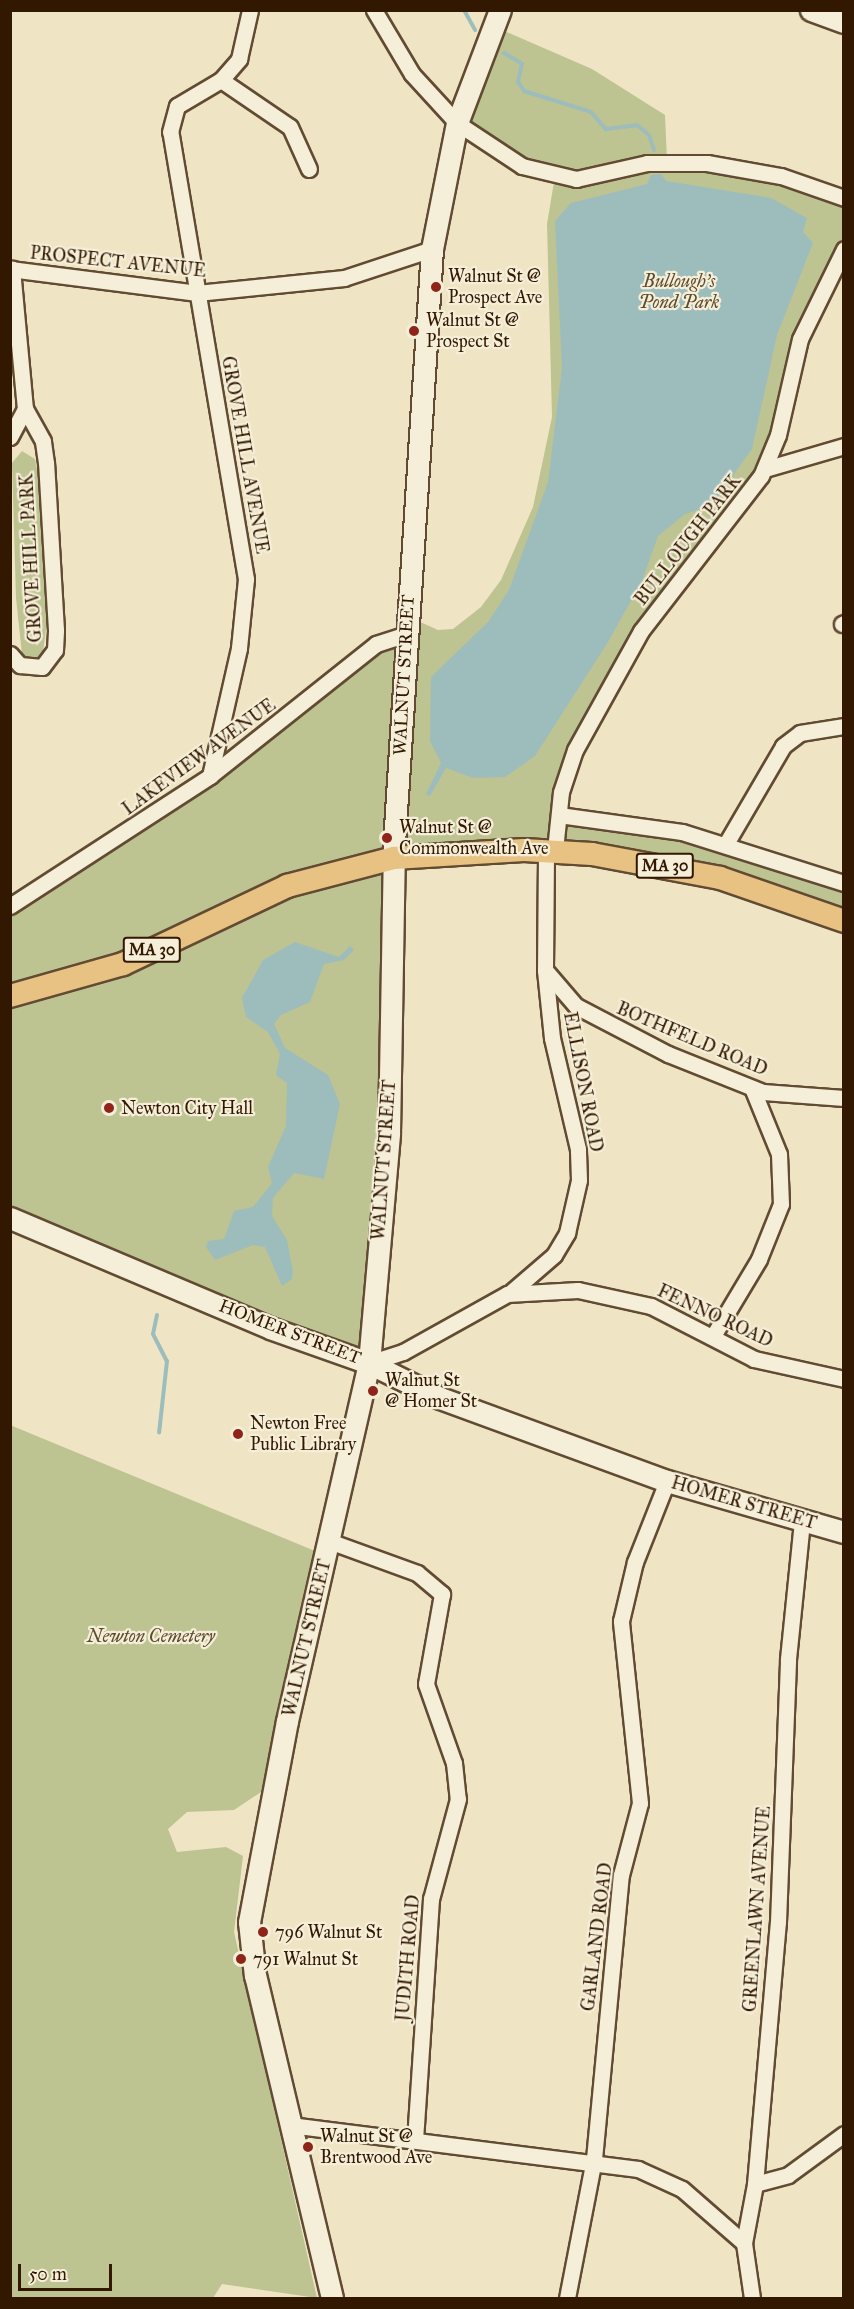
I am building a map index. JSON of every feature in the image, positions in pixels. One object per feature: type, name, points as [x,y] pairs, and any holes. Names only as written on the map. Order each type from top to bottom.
[{"type":"main road","name":"WALNUT STREET","points":[[332,2298],[255,1976],[249,1922],[369,1363],[390,1133],[394,858],[406,634],[432,249],[458,123],[500,10]]},
{"type":"main road","points":[[811,10],[843,22]]},
{"type":"main road","name":"MA 30","points":[[10,996],[113,967],[287,886],[394,858],[550,850],[720,878],[843,921]]},
{"type":"main road","name":"HOMER STREET","points":[[10,1218],[270,1328],[369,1363],[440,1398],[667,1480],[843,1532]]},
{"type":"street","points":[[250,10],[248,36],[222,80],[290,127],[309,169]]},
{"type":"street","points":[[374,10],[412,74],[458,123],[507,159],[560,177],[588,178],[647,163],[687,161],[768,172],[843,198]]},
{"type":"street","name":"GROVE HILL AVENUE","points":[[210,776],[239,648],[246,579],[233,475],[197,293],[170,132],[174,111],[222,80]]},
{"type":"street","name":"PROSPECT AVENUE","points":[[11,269],[197,293],[344,279],[432,249]]},
{"type":"street","name":"BULLOUGH PARK","points":[[550,850],[571,758],[624,657],[765,470],[800,339],[843,249]]},
{"type":"street","name":"GROVE HILL PARK","points":[[10,654],[29,668],[49,662],[55,650],[46,463],[42,441],[25,409],[11,269]]},
{"type":"street","points":[[10,437],[25,409]]},
{"type":"street","points":[[765,470],[843,446]]},
{"type":"street","name":"LAKEVIEW AVENUE","points":[[10,906],[210,776],[376,644],[406,634]]},
{"type":"street","points":[[727,842],[783,746],[800,733],[843,726]]},
{"type":"street","points":[[559,815],[727,842],[843,883]]},
{"type":"street","name":"ELLISON ROAD","points":[[507,1294],[554,1255],[567,1233],[579,1180],[545,970],[550,850]]},
{"type":"street","name":"BOTHFELD ROAD","points":[[545,970],[598,1020],[752,1088],[800,1099],[843,1098]]},
{"type":"street","points":[[713,1336],[759,1258],[781,1204],[779,1154],[752,1088]]},
{"type":"street","name":"FENNO ROAD","points":[[369,1363],[403,1352],[507,1294],[578,1290],[607,1294],[651,1306],[754,1359],[843,1379]]},
{"type":"street","name":"GARLAND ROAD","points":[[567,2298],[594,2159],[617,1903],[640,1803],[621,1621],[635,1562],[667,1480]]},
{"type":"street","name":"GREENLAWN AVENUE","points":[[752,2298],[744,2243],[755,2184],[778,1922],[795,1548],[802,1520]]},
{"type":"street","name":"JUDITH ROAD","points":[[329,1541],[417,1573],[442,1594],[426,1684],[454,1762],[458,1799],[431,1899],[415,2139]]},
{"type":"street","points":[[290,2125],[594,2159],[668,2181],[744,2243]]},
{"type":"street","points":[[755,2184],[788,2175],[843,2133]]},
{"type":"green space","name":"Bullough's Pond Park","points":[[493,26],[592,69],[665,115],[667,161],[843,198],[843,249],[820,292],[774,448],[591,716],[559,815],[634,823],[843,883],[843,921],[631,860],[394,858],[369,1363],[11,1218],[11,906],[135,828],[376,644],[406,634],[407,616],[438,630],[453,629],[481,607],[501,580],[533,507],[552,417],[547,224],[555,176],[457,123]]},
{"type":"green space","points":[[22,451],[35,459],[41,490],[48,615],[42,659],[26,659],[22,654],[16,598],[12,463]]},
{"type":"green space","name":"Newton Cemetery","points":[[10,1425],[315,1551],[261,1792],[234,1810],[187,1812],[168,1829],[177,1852],[226,1847],[243,1856],[234,1932],[317,2298],[222,2284],[213,2298],[11,2298]]},
{"type":"water","points":[[661,174],[666,181],[771,198],[807,218],[803,232],[813,243],[777,335],[752,449],[711,506],[685,514],[658,536],[642,581],[608,642],[535,756],[505,777],[473,778],[446,768],[430,796],[426,794],[441,763],[430,741],[431,677],[488,622],[509,590],[548,482],[562,368],[555,221],[571,203],[647,184],[651,175]]},
{"type":"water","points":[[295,942],[339,957],[350,946],[354,950],[344,960],[324,964],[310,1002],[281,1015],[274,1024],[285,1048],[328,1075],[340,1104],[324,1179],[294,1173],[273,1198],[272,1216],[287,1240],[293,1271],[292,1279],[282,1286],[265,1247],[253,1245],[215,1260],[206,1247],[208,1241],[224,1239],[234,1211],[253,1207],[272,1183],[268,1167],[286,1126],[287,1083],[276,1075],[280,1054],[268,1032],[246,1017],[242,998],[263,960]]},
{"type":"waterway","points":[[464,10],[475,30]]},
{"type":"waterway","points":[[504,53],[522,64],[518,82],[524,91],[591,112],[606,129],[637,125],[649,135],[654,150]]},
{"type":"waterway","points":[[157,1315],[153,1334],[167,1361],[159,1433]]},
{"type":"place","name":"Walnut St @ Prospect Ave","points":[[436,287]]},
{"type":"place","name":"Walnut St @ Prospect St","points":[[414,331]]},
{"type":"place","name":"Walnut St @ Commonwealth Ave","points":[[387,838]]},
{"type":"place","name":"Newton City Hall","points":[[109,1108]]},
{"type":"place","name":"Walnut St @ Homer St","points":[[373,1391]]},
{"type":"place","name":"Newton Free Public Library","points":[[238,1434]]},
{"type":"place","name":"796 Walnut St","points":[[263,1932]]},
{"type":"place","name":"791 Walnut St","points":[[241,1959]]},
{"type":"place","name":"Walnut St @ Brentwood Ave","points":[[308,2147]]}]
